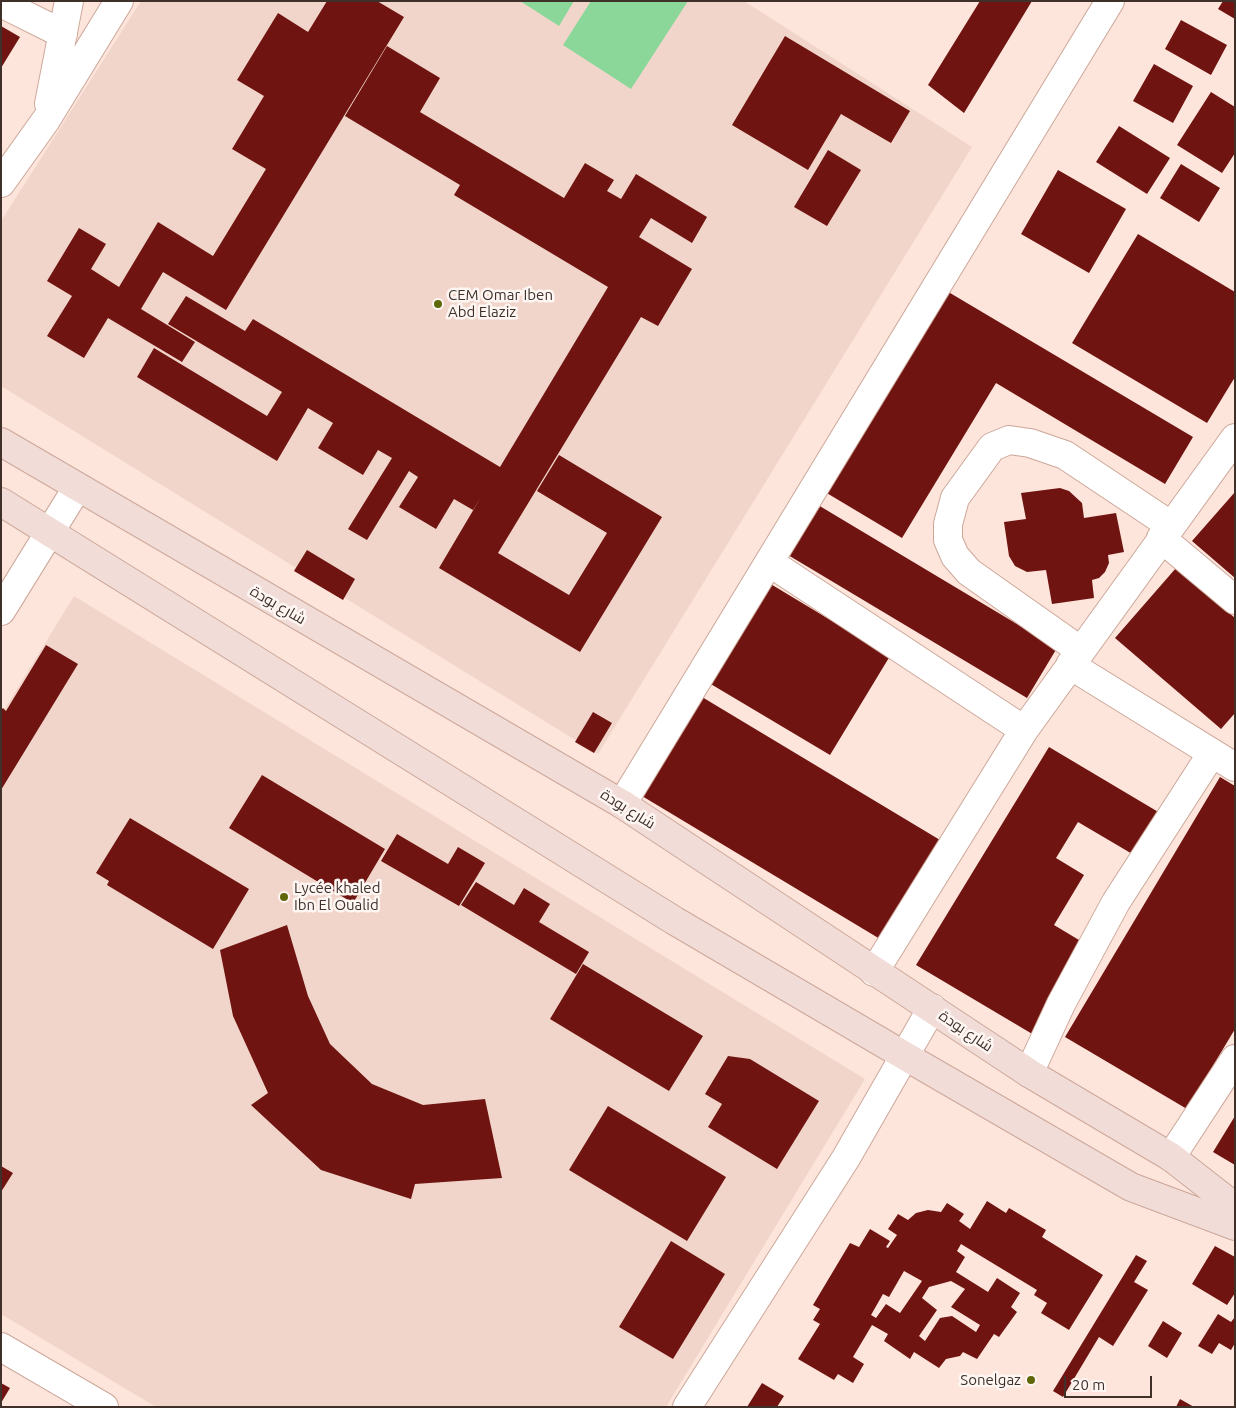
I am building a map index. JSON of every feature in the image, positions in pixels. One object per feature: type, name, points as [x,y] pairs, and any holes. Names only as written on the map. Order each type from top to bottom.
[{"type":"street","points":[[46,120],[69,1]]},
{"type":"street","points":[[1,183],[46,120],[119,1]]},
{"type":"street","points":[[622,804],[1110,1]]},
{"type":"street","points":[[1,3],[28,9],[63,34]]},
{"type":"street","points":[[874,972],[1024,730],[1235,438]]},
{"type":"street","points":[[1235,600],[1166,532],[1065,455],[1030,443],[1009,440],[992,447],[955,498],[950,515],[948,540],[955,556],[969,572],[1076,658],[1235,768]]},
{"type":"street","name":"شارع بودة","points":[[1,442],[622,804],[1029,1073],[1171,1157],[1235,1207]]},
{"type":"street","points":[[1,611],[77,488]]},
{"type":"street","points":[[1,502],[675,921],[905,1056],[1131,1187],[1235,1226]]},
{"type":"street","points":[[769,562],[1024,730]]},
{"type":"street","points":[[1029,1073],[1061,1004],[1116,902],[1212,753]]},
{"type":"street","points":[[688,1407],[846,1158],[932,1008]]},
{"type":"street","points":[[1171,1157],[1235,1059]]},
{"type":"street","points":[[1,1347],[104,1407]]},
{"type":"shaded area","name":"CEM Omar Iben Abd Elaziz","points":[[141,1],[744,1],[972,147],[598,754],[1,386],[1,221]]},
{"type":"shaded area","name":"Lycée khaled Ibn El Oualid","points":[[74,596],[865,1079],[666,1407],[156,1407],[1,1314],[1,715]]},
{"type":"green space","points":[[520,1],[574,1],[559,26]]},
{"type":"green space","points":[[591,1],[688,1],[631,89],[563,45]]},
{"type":"building","points":[[327,1],[377,1],[404,17],[226,310],[163,272],[141,309],[195,342],[182,362],[108,318],[84,358],[47,336],[72,296],[47,281],[79,228],[106,244],[91,269],[119,287],[158,222],[213,256],[266,169],[232,149],[264,96],[237,80],[278,13],[308,32]]},
{"type":"building","points":[[980,1],[1032,1],[964,113],[928,85]]},
{"type":"building","points":[[1223,1],[1235,1],[1235,19],[1218,9]]},
{"type":"building","points":[[1181,20],[1227,45],[1211,75],[1165,49]]},
{"type":"building","points":[[1,26],[20,37],[1,68]]},
{"type":"building","points":[[785,36],[910,111],[891,143],[841,114],[808,170],[732,125]]},
{"type":"building","points":[[387,46],[440,78],[420,112],[564,198],[585,163],[614,180],[607,191],[621,199],[636,174],[707,217],[692,243],[651,218],[639,237],[692,269],[658,326],[641,317],[498,553],[569,595],[607,533],[537,491],[559,455],[662,517],[580,652],[439,568],[481,497],[473,510],[454,499],[436,529],[399,507],[418,477],[409,471],[367,540],[348,529],[392,458],[378,450],[363,475],[318,448],[333,423],[308,408],[277,461],[137,377],[154,348],[267,416],[282,392],[168,324],[186,296],[245,331],[253,319],[500,467],[608,287],[454,195],[460,185],[345,116]]},
{"type":"building","points":[[1154,64],[1193,86],[1173,123],[1133,101]]},
{"type":"building","points":[[1211,92],[1235,107],[1235,153],[1222,173],[1177,145]]},
{"type":"building","points":[[1119,126],[1170,158],[1147,194],[1096,162]]},
{"type":"building","points":[[828,150],[861,170],[827,226],[794,207]]},
{"type":"building","points":[[1181,164],[1220,188],[1199,222],[1160,198]]},
{"type":"building","points":[[1058,170],[1126,209],[1089,273],[1021,234]]},
{"type":"building","points":[[1138,234],[1235,292],[1235,377],[1207,423],[1072,343]]},
{"type":"building","points":[[945,290],[1193,437],[1165,484],[996,383],[902,538],[820,489]]},
{"type":"building","points":[[1060,488],[1069,491],[1082,503],[1084,518],[1116,513],[1124,552],[1108,555],[1109,563],[1105,572],[1099,578],[1092,580],[1094,598],[1052,604],[1046,570],[1027,572],[1015,566],[1009,556],[1004,522],[1026,519],[1021,493]]},
{"type":"building","points":[[1235,492],[1235,578],[1192,541]]},
{"type":"building","points":[[813,502],[1057,648],[1027,698],[783,552]]},
{"type":"building","points":[[307,550],[355,579],[343,600],[294,571]]},
{"type":"building","points":[[1176,568],[1235,618],[1235,713],[1221,729],[1115,638]]},
{"type":"building","points":[[764,580],[890,656],[830,755],[704,680]]},
{"type":"building","points":[[46,645],[78,664],[1,790],[1,710],[3,708],[6,711]]},
{"type":"building","points":[[702,697],[945,843],[885,942],[642,796]]},
{"type":"building","points":[[593,712],[612,723],[594,753],[575,742]]},
{"type":"building","points":[[1049,747],[1160,813],[1134,855],[1078,822],[1056,858],[1084,875],[1054,925],[1089,946],[1034,1035],[916,965]]},
{"type":"building","points":[[262,775],[385,849],[353,903],[229,828]]},
{"type":"building","points":[[1220,777],[1235,786],[1235,1029],[1187,1109],[1065,1037]]},
{"type":"building","points":[[130,818],[249,889],[213,949],[107,885],[109,881],[96,873]]},
{"type":"building","points":[[397,834],[448,864],[458,847],[485,863],[459,906],[381,861]]},
{"type":"building","points":[[476,882],[514,905],[524,888],[550,904],[539,922],[589,952],[576,974],[461,905]]},
{"type":"building","points":[[287,925],[308,996],[330,1044],[372,1084],[423,1105],[485,1099],[502,1178],[415,1184],[411,1199],[321,1170],[251,1105],[268,1093],[233,1016],[220,950]]},
{"type":"building","points":[[583,964],[703,1036],[669,1091],[550,1019]]},
{"type":"building","points":[[728,1056],[750,1059],[819,1101],[777,1169],[708,1127],[722,1104],[705,1094]]},
{"type":"building","points":[[608,1106],[726,1177],[687,1241],[569,1170]]},
{"type":"building","points":[[1235,1116],[1235,1165],[1213,1152]]},
{"type":"building","points":[[1,1166],[13,1173],[1,1192]]},
{"type":"building","points":[[987,1201],[1006,1213],[1009,1208],[1046,1230],[1042,1237],[1103,1275],[1069,1330],[1041,1313],[1047,1303],[1034,1295],[1037,1290],[961,1244],[957,1251],[965,1257],[956,1272],[988,1292],[997,1278],[1020,1293],[1011,1307],[1017,1312],[999,1337],[994,1334],[977,1359],[963,1352],[960,1356],[946,1359],[939,1368],[914,1352],[910,1359],[884,1341],[888,1334],[872,1325],[853,1357],[864,1364],[853,1383],[838,1374],[834,1380],[798,1359],[820,1324],[813,1320],[820,1309],[813,1305],[850,1243],[859,1247],[870,1229],[890,1241],[886,1247],[888,1248],[897,1235],[888,1229],[898,1214],[908,1220],[916,1213],[928,1210],[941,1212],[947,1203],[964,1214],[959,1221],[970,1229]],"holes":[[[904,1271],[922,1281],[900,1313],[886,1304],[876,1318],[871,1315],[883,1294],[889,1297]],[[951,1281],[965,1289],[951,1307],[980,1325],[976,1332],[952,1316],[940,1318],[925,1341],[919,1336],[937,1310],[922,1298],[929,1287]]]},
{"type":"building","points":[[671,1241],[725,1274],[673,1359],[619,1327]]},
{"type":"building","points":[[1215,1246],[1235,1257],[1235,1293],[1227,1305],[1192,1284]]},
{"type":"building","points":[[1136,1255],[1147,1261],[1134,1282],[1148,1290],[1113,1346],[1099,1337],[1063,1397],[1053,1391]]},
{"type":"building","points":[[1218,1314],[1231,1322],[1235,1317],[1235,1343],[1231,1350],[1219,1343],[1212,1354],[1198,1346]]},
{"type":"building","points":[[1163,1321],[1182,1333],[1167,1358],[1148,1346]]},
{"type":"building","points":[[1,1383],[10,1388],[1,1403]]},
{"type":"building","points":[[762,1383],[784,1396],[777,1407],[747,1407]]},
{"type":"building","points":[[1180,1399],[1194,1407],[1176,1407]]},
{"type":"place","name":"CEM Omar Iben Abd Elaziz","points":[[438,304]]},
{"type":"place","name":"Lycée khaled Ibn El Oualid","points":[[284,897]]},
{"type":"place","name":"Sonelgaz","points":[[1031,1380]]}]
